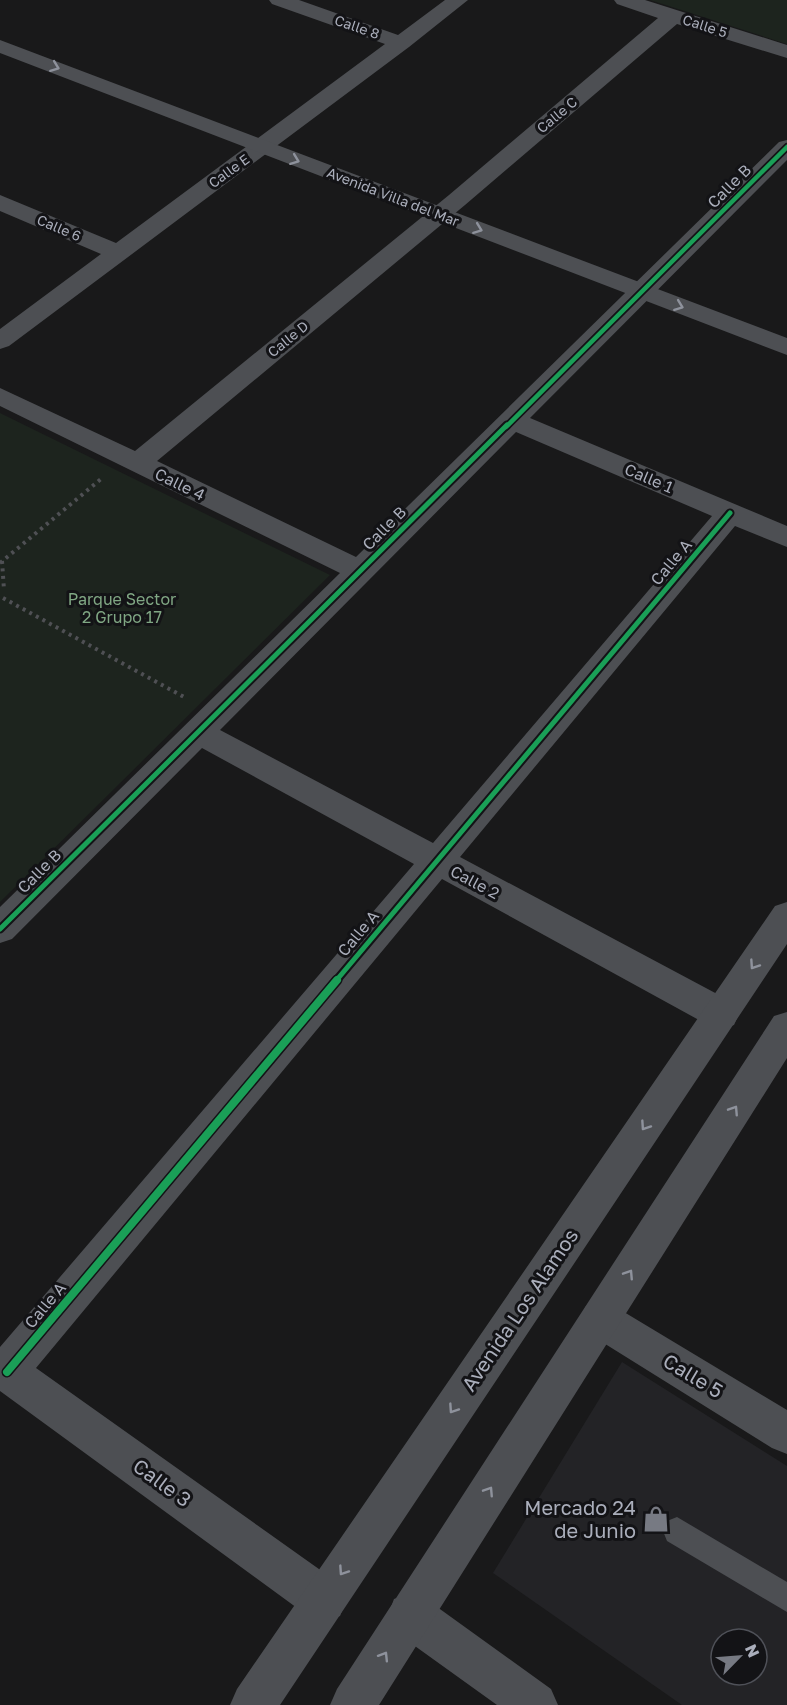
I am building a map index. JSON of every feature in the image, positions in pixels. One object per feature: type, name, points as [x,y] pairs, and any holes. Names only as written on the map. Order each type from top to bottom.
[{"type":"street","name":"Calle 8","points":[[279,0],[402,42]]},
{"type":"street","name":"Calle E","points":[[0,341],[458,0]]},
{"type":"street","name":"Calle 5","points":[[624,0],[787,52]]},
{"type":"street","name":"Calle C","points":[[449,207],[674,16]]},
{"type":"street","name":"Avenida Villa del Mar","points":[[0,27],[280,133],[449,207],[649,283],[787,347]]},
{"type":"street","name":"Avenida Villa del Mar","points":[[0,46],[261,147],[449,207]]},
{"type":"street","name":"Calle B","points":[[0,929],[649,283],[776,173],[787,147]]},
{"type":"street","name":"Calle 6","points":[[0,202],[118,253]]},
{"type":"street","name":"Calle D","points":[[132,460],[449,207]]},
{"type":"street","name":"Avenida Villa del Mar","points":[[649,283],[787,324]]},
{"type":"street","name":"Calle 4","points":[[0,396],[360,571]]},
{"type":"street","name":"Calle 1","points":[[512,420],[787,537]]},
{"type":"street","name":"Calle A","points":[[3,1369],[437,861],[730,513]]},
{"type":"street","name":"Calle 2","points":[[207,723],[437,861],[721,1014]]},
{"type":"street","name":"Avenida Los Alamos","points":[[253,1705],[787,916]]},
{"type":"street","points":[[353,1705],[600,1319],[782,1043]]},
{"type":"street","name":"Calle 5","points":[[600,1319],[787,1433]]},
{"type":"street","name":"Calle 3","points":[[3,1369],[324,1600]]},
{"type":"street","points":[[410,1615],[535,1705]]},
{"type":"lane","points":[[677,1531],[787,1598]]},
{"type":"path","points":[[4,590],[1,562],[132,460]]},
{"type":"path","points":[[3,598],[207,723]]},
{"type":"shaded area","name":"Mercado 24 de Junio","points":[[622,1362],[787,1466],[787,1705],[682,1705],[493,1573]]},
{"type":"green space","points":[[650,0],[787,0],[787,44]]},
{"type":"green space","name":"Parque Sector 2 Grupo 17","points":[[0,413],[330,575],[0,902]]},
{"type":"cycle path","points":[[0,929],[787,147]]},
{"type":"cycle path","points":[[7,1372],[730,513]]},
{"type":"place","name":"Mercado 24 de Junio","points":[[656,1519]]}]
